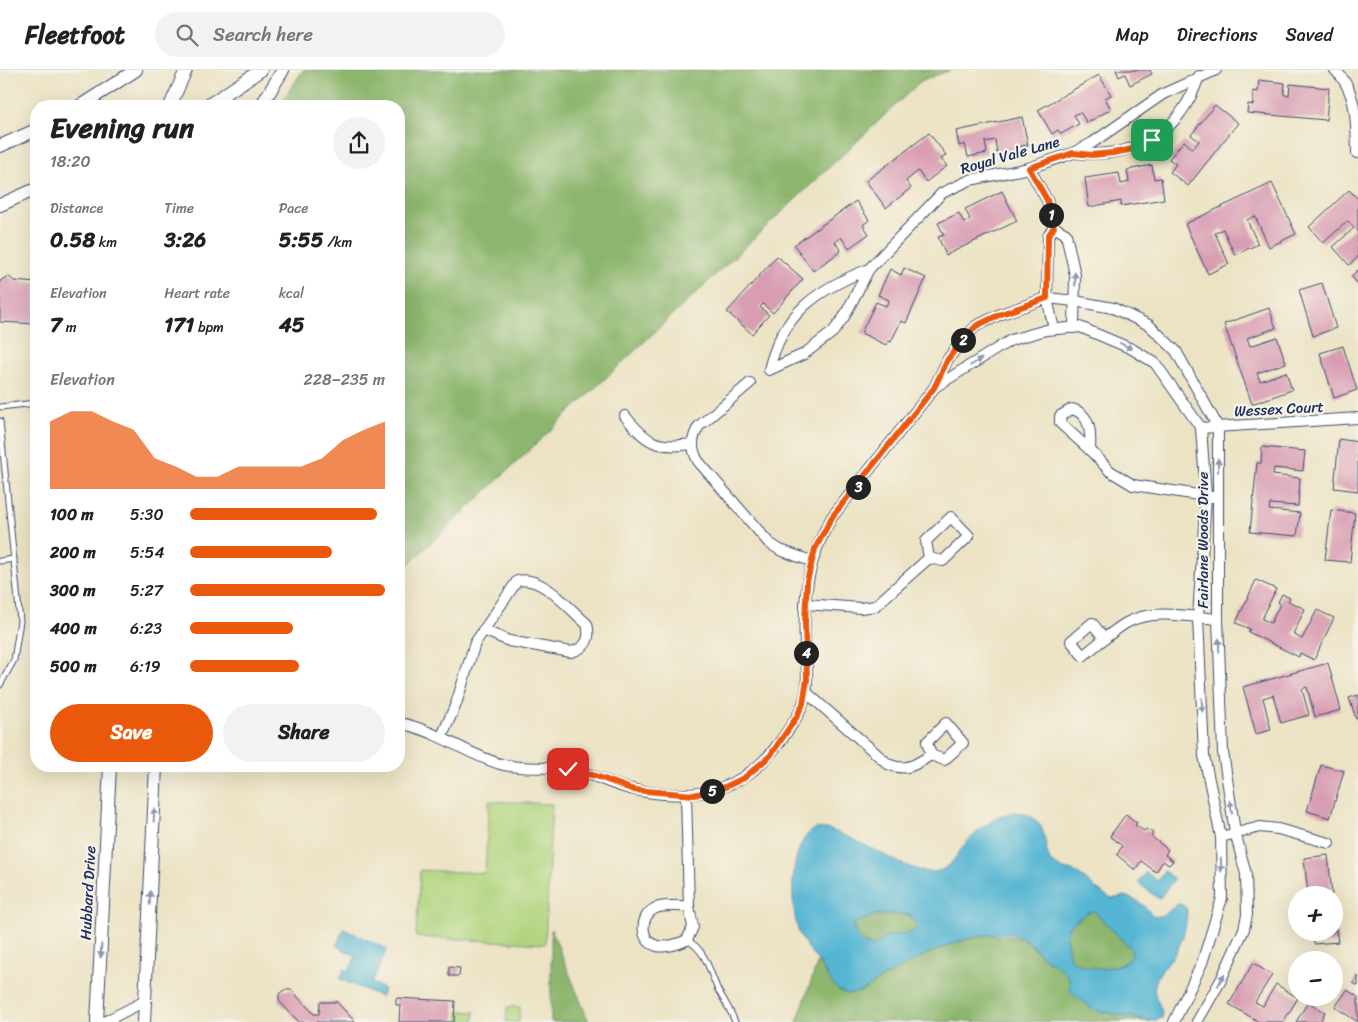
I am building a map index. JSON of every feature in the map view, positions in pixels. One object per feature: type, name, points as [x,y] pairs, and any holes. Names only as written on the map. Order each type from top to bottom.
[{"type":"street","points":[[89,100],[136,70]]},
{"type":"street","points":[[173,100],[186,70]]},
{"type":"street","points":[[216,100],[261,70]]},
{"type":"street","points":[[265,100],[283,70]]},
{"type":"street","name":"Royal Vale Lane","points":[[869,269],[836,282],[806,303],[792,318],[781,336],[773,352],[769,370],[804,354],[833,332],[844,318],[869,269],[942,193],[970,180],[1029,168],[1073,153],[1092,143],[1163,94],[1199,76],[1216,70]]},
{"type":"street","points":[[1335,70],[1346,82],[1353,101],[1357,153]]},
{"type":"street","name":"Royal Vale Lane","points":[[1073,153],[1092,155],[1113,153],[1134,149],[1152,140],[1183,112],[1193,94],[1199,76]]},
{"type":"street","points":[[0,146],[30,133]]},
{"type":"street","points":[[1029,168],[1047,200],[1054,227],[1066,234],[1075,275],[1074,328]]},
{"type":"street","points":[[0,205],[30,192]]},
{"type":"street","points":[[1054,227],[1048,236],[1047,298],[1054,329]]},
{"type":"street","name":"Fairlane Woods Drive","points":[[405,725],[442,736],[485,758],[502,764],[575,770],[634,790],[686,795],[705,793],[725,787],[744,778],[770,756],[796,718],[806,692],[805,604],[811,561],[820,537],[832,517],[934,388],[948,359],[976,326],[1001,314],[1047,298],[1113,308],[1149,325],[1176,351],[1218,427],[1218,619],[1223,752],[1235,832],[1246,874],[1247,915],[1244,929],[1225,972],[1197,1022]]},
{"type":"street","name":"Fairlane Woods Drive","points":[[934,388],[1011,340],[1054,329],[1080,327],[1103,335],[1155,363],[1201,428],[1206,496],[1198,617],[1204,756],[1221,837],[1222,898],[1202,963],[1174,1022]]},
{"type":"street","points":[[750,383],[699,426],[692,444],[698,461],[759,534],[780,550],[811,561]]},
{"type":"street","points":[[625,416],[642,437],[651,442],[675,447],[692,444]]},
{"type":"street","name":"Wessex Court","points":[[1201,428],[1358,418]]},
{"type":"street","points":[[1090,450],[1110,471],[1133,485],[1218,498]]},
{"type":"street","points":[[951,517],[969,536],[944,561],[929,558],[926,541],[951,517]]},
{"type":"street","points":[[805,604],[860,608],[875,606],[929,558]]},
{"type":"street","points":[[442,736],[456,704],[475,643],[482,630],[517,581],[525,579],[542,585],[587,624],[589,632],[588,642],[580,650],[570,652],[509,641],[482,630]]},
{"type":"street","points":[[1105,639],[1127,623],[1158,615],[1218,619]]},
{"type":"street","points":[[806,692],[888,764],[895,767],[912,767],[931,755]]},
{"type":"street","name":"Hubbard Drive","points":[[97,1022],[110,772]]},
{"type":"street","points":[[144,1022],[156,772]]},
{"type":"street","points":[[686,795],[689,906],[693,927],[687,940],[675,945],[657,946],[647,940],[643,929],[646,916],[655,908],[689,906]]},
{"type":"street","points":[[1221,837],[1260,827],[1278,829],[1329,843]]},
{"type":"street","points":[[104,1022],[145,1002]]},
{"type":"lane","points":[[0,407],[30,404]]},
{"type":"lane","points":[[0,421],[20,621],[14,660],[0,685]]},
{"type":"lane","points":[[0,561],[14,559]]},
{"type":"lane","points":[[687,940],[696,945],[704,955],[735,1022]]},
{"type":"green space","points":[[303,70],[951,70],[921,81],[405,567],[405,100],[283,100]]},
{"type":"green space","points":[[489,801],[552,804],[545,944],[416,937],[420,870],[485,873]]},
{"type":"green space","points":[[1094,911],[1131,949],[1132,956],[1126,962],[1111,968],[1093,968],[1070,959],[1066,937],[1068,927],[1088,912]]},
{"type":"green space","points":[[876,915],[909,915],[917,924],[916,930],[889,936],[872,946],[863,943],[853,928],[853,924]]},
{"type":"green space","points":[[551,929],[589,1022],[551,1022]]},
{"type":"green space","points":[[993,935],[1023,938],[1068,975],[1070,983],[1094,1010],[1152,1021],[797,1022],[818,961],[829,979],[859,993],[923,956],[957,943]]},
{"type":"green space","points":[[507,1007],[520,1007],[519,1022],[506,1022]]},
{"type":"green space","points":[[459,1011],[475,1012],[474,1022],[459,1022]]},
{"type":"water","points":[[1014,812],[1033,818],[1042,829],[1050,861],[1061,868],[1076,872],[1104,895],[1112,899],[1125,896],[1140,902],[1155,917],[1164,915],[1178,904],[1184,905],[1187,910],[1187,916],[1182,939],[1174,955],[1156,981],[1155,992],[1162,1018],[1152,1021],[1094,1010],[1070,991],[1070,984],[1063,971],[1042,956],[1026,940],[1008,934],[972,937],[953,943],[917,959],[855,993],[843,992],[831,982],[799,933],[794,908],[793,878],[795,863],[805,838],[813,830],[822,828],[835,832],[903,864],[931,872],[944,869],[977,832],[988,823]],"holes":[[[1094,911],[1131,949],[1132,956],[1126,962],[1111,968],[1093,968],[1070,959],[1066,937],[1068,927],[1088,912]],[[876,915],[910,915],[917,924],[915,930],[889,936],[872,946],[863,943],[853,928],[853,924]]]},
{"type":"water","points":[[1164,871],[1174,879],[1159,899],[1138,883],[1146,872],[1157,881]]},
{"type":"water","points":[[344,929],[387,949],[372,983],[384,989],[381,997],[340,979],[344,969],[349,971],[356,956],[336,946]]},
{"type":"building","points":[[1116,70],[1150,70],[1152,74],[1130,85],[1125,74],[1119,77]]},
{"type":"building","points":[[1099,75],[1111,95],[1105,98],[1111,109],[1087,123],[1080,112],[1074,115],[1079,124],[1061,134],[1058,130],[1052,134],[1038,110]]},
{"type":"building","points":[[1259,80],[1285,83],[1284,95],[1289,95],[1290,84],[1329,88],[1326,120],[1247,113],[1248,104],[1253,105],[1253,91],[1258,92]]},
{"type":"building","points":[[1215,105],[1238,123],[1188,186],[1170,172],[1176,164],[1169,159],[1184,141],[1193,149],[1199,141],[1191,135]]},
{"type":"building","points":[[1022,117],[1028,145],[1021,146],[1022,150],[997,153],[995,140],[985,142],[987,153],[968,157],[965,144],[959,146],[956,131]]},
{"type":"building","points":[[929,133],[946,155],[941,159],[947,166],[926,182],[918,171],[906,181],[911,188],[886,208],[866,181]]},
{"type":"building","points":[[1152,165],[1154,179],[1161,178],[1164,199],[1121,206],[1121,201],[1089,207],[1085,178],[1119,173],[1121,184],[1129,182],[1127,170]]},
{"type":"building","points":[[1272,183],[1296,234],[1269,247],[1255,216],[1247,220],[1258,244],[1235,255],[1223,229],[1215,233],[1229,264],[1208,274],[1185,224]]},
{"type":"building","points":[[1349,190],[1358,199],[1358,257],[1349,265],[1333,247],[1354,228],[1348,221],[1323,243],[1309,227]]},
{"type":"building","points":[[1002,191],[1017,221],[946,255],[938,237],[944,235],[938,223],[959,213],[964,223],[970,219],[965,209]]},
{"type":"building","points":[[856,201],[869,220],[863,225],[869,234],[849,248],[841,237],[835,242],[841,251],[813,271],[794,245]]},
{"type":"building","points":[[777,256],[803,279],[773,313],[763,304],[760,307],[769,315],[752,334],[727,312]]},
{"type":"building","points":[[904,268],[926,278],[906,323],[901,321],[891,342],[888,341],[886,345],[861,333],[876,302],[886,306],[889,300],[878,295],[890,269],[901,275]]},
{"type":"building","points":[[1358,270],[1358,284],[1351,276]]},
{"type":"building","points":[[8,276],[14,281],[30,282],[30,324],[0,322],[0,281]]},
{"type":"building","points":[[1322,283],[1336,328],[1313,336],[1299,290]]},
{"type":"building","points":[[1269,308],[1276,328],[1247,338],[1250,346],[1277,337],[1286,363],[1257,373],[1260,381],[1286,372],[1292,390],[1252,404],[1224,324]]},
{"type":"building","points":[[1343,346],[1357,390],[1334,398],[1320,353]]},
{"type":"building","points":[[1339,439],[1358,442],[1358,491],[1334,488]]},
{"type":"building","points":[[1262,447],[1305,451],[1303,471],[1274,468],[1273,475],[1300,478],[1298,506],[1270,504],[1269,510],[1300,513],[1297,536],[1250,532],[1257,463],[1261,463]]},
{"type":"building","points":[[1331,510],[1355,513],[1350,562],[1325,560]]},
{"type":"building","points":[[1256,580],[1276,589],[1262,619],[1271,623],[1280,604],[1278,602],[1282,594],[1290,598],[1288,601],[1305,609],[1293,634],[1302,639],[1317,610],[1334,618],[1314,660],[1300,653],[1299,657],[1248,632],[1250,629],[1236,623]]},
{"type":"building","points":[[1328,663],[1341,710],[1315,717],[1307,687],[1302,689],[1309,715],[1281,723],[1273,695],[1263,698],[1271,730],[1256,734],[1243,687]]},
{"type":"building","points":[[1358,695],[1358,718],[1356,719],[1349,698]]},
{"type":"building","points":[[1321,765],[1344,771],[1330,818],[1307,811]]},
{"type":"building","points":[[1126,814],[1137,823],[1135,825],[1144,831],[1146,829],[1153,833],[1151,836],[1168,850],[1165,855],[1173,861],[1169,865],[1163,861],[1156,872],[1141,861],[1135,870],[1117,855],[1122,846],[1110,836]]},
{"type":"building","points":[[1328,855],[1331,886],[1307,886],[1304,858]]},
{"type":"building","points":[[1314,941],[1338,942],[1314,944]]},
{"type":"building","points":[[1253,963],[1272,975],[1255,1002],[1263,1006],[1276,984],[1288,992],[1288,1006],[1293,1006],[1283,1022],[1259,1022],[1229,1004]]},
{"type":"building","points":[[449,967],[460,968],[459,976],[449,976]]},
{"type":"building","points":[[1358,976],[1358,986],[1353,983]]},
{"type":"building","points":[[284,990],[291,990],[314,1014],[319,1014],[320,1002],[337,1002],[355,1022],[299,1022],[279,1001],[279,994]]},
{"type":"building","points":[[1347,990],[1358,997],[1358,1022],[1335,1007],[1343,1006],[1343,996]]},
{"type":"building","points":[[396,998],[455,1001],[454,1022],[399,1022],[400,1005],[396,1005]]},
{"type":"building","points":[[1306,1006],[1315,1006],[1325,1012],[1320,1022],[1296,1022]]},
{"type":"route","points":[[568,769],[596,776],[634,790],[663,794],[694,795],[725,787],[744,778],[770,756],[796,718],[803,704],[807,679],[805,604],[807,581],[815,549],[832,517],[859,486],[934,388],[948,359],[976,326],[1001,314],[1047,298],[1048,236],[1054,227],[1047,200],[1029,168],[1073,153],[1092,155],[1113,153],[1134,149],[1152,140]]}]
